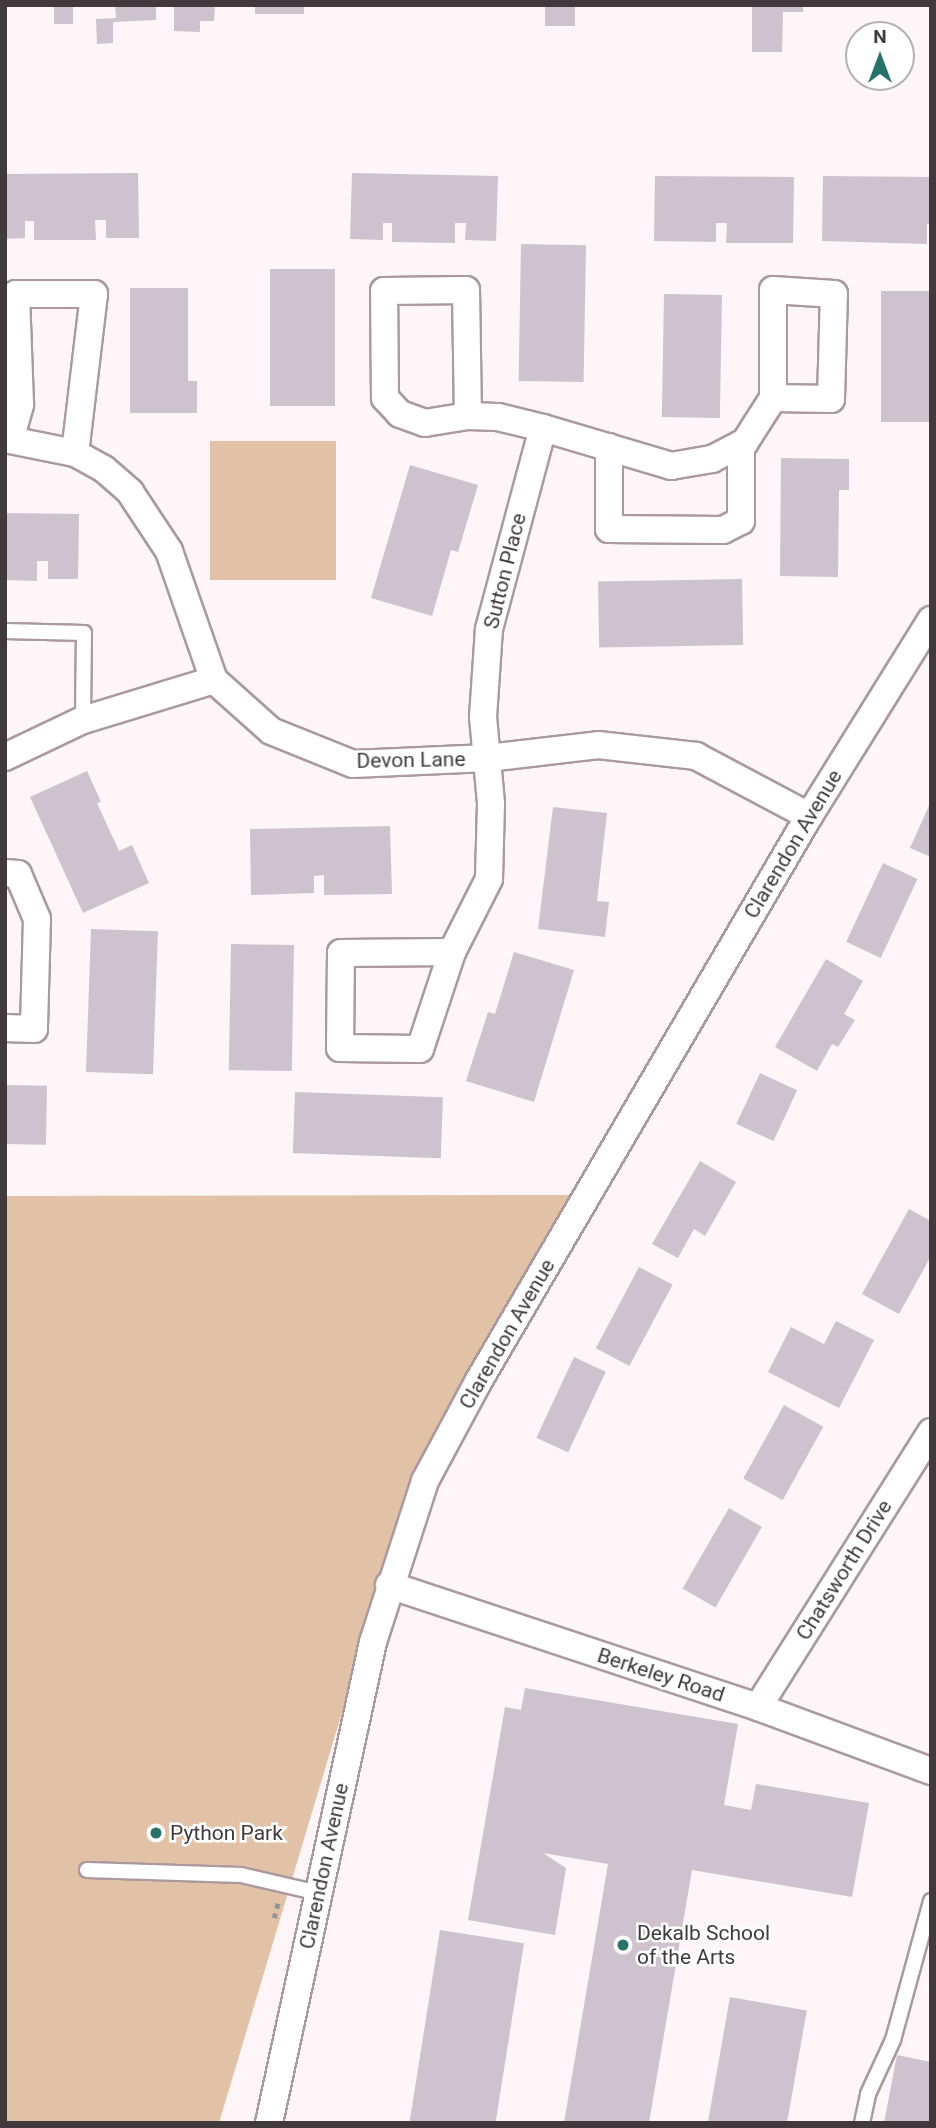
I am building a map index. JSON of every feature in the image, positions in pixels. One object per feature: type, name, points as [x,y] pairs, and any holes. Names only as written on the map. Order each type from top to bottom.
[{"type":"street","points":[[468,416],[466,290],[384,291],[385,398],[400,414],[425,423],[468,416],[498,417],[671,466],[712,459],[741,444],[773,398],[773,290],[834,295],[831,399],[773,398]]},
{"type":"street","name":"Devon Lane","points":[[75,453],[94,295],[16,295],[20,404],[8,440],[75,453],[104,469],[130,492],[169,551],[214,680],[271,731],[353,764],[488,758],[598,745],[696,756],[808,817]]},
{"type":"street","name":"Sutton Place","points":[[452,952],[341,953],[340,1048],[420,1049],[452,952],[489,879],[491,803],[483,717],[489,629],[542,428]]},
{"type":"street","points":[[609,447],[609,529],[723,530],[741,521],[741,444]]},
{"type":"street","name":"Clarendon Avenue","points":[[269,2123],[373,1642],[389,1585],[425,1481],[478,1382],[808,817],[931,620]]},
{"type":"street","points":[[5,757],[83,720],[214,680]]},
{"type":"street","points":[[5,873],[18,874],[37,919],[34,1028],[5,1028]]},
{"type":"street","name":"Chatsworth Drive","points":[[758,1707],[931,1432]]},
{"type":"street","name":"Berkeley Road","points":[[389,1585],[758,1707],[931,1771]]},
{"type":"lane","points":[[5,631],[84,633],[83,720]]},
{"type":"lane","points":[[86,1870],[242,1875],[319,1893]]},
{"type":"lane","points":[[862,2123],[868,2094],[893,2040],[931,1901]]},
{"type":"shaded area","points":[[210,441],[336,441],[336,580],[210,580]]},
{"type":"shaded area","name":"Python Park","points":[[576,1195],[442,1417],[393,1542],[219,2123],[5,2123],[5,1196]]},
{"type":"building","points":[[54,5],[73,5],[73,24],[54,24]]},
{"type":"building","points":[[115,5],[156,5],[156,20],[113,22],[113,43],[97,44],[96,19],[116,18]]},
{"type":"building","points":[[174,5],[215,5],[214,21],[200,21],[200,32],[174,31]]},
{"type":"building","points":[[255,5],[304,5],[304,14],[255,14]]},
{"type":"building","points":[[545,5],[575,5],[575,26],[545,26]]},
{"type":"building","points":[[752,5],[803,5],[803,12],[783,12],[782,52],[752,52]]},
{"type":"building","points":[[138,173],[139,238],[106,238],[106,220],[95,220],[96,240],[34,240],[34,221],[25,221],[25,238],[5,239],[5,174]]},
{"type":"building","points":[[352,173],[498,176],[496,241],[465,240],[466,223],[455,223],[455,243],[392,242],[392,223],[383,223],[383,240],[350,239]]},
{"type":"building","points":[[655,176],[794,177],[793,243],[726,243],[727,223],[716,223],[716,242],[654,241]]},
{"type":"building","points":[[823,176],[931,177],[931,224],[927,224],[927,244],[822,241]]},
{"type":"building","points":[[521,244],[586,245],[584,382],[519,381]]},
{"type":"building","points":[[270,269],[335,269],[335,406],[270,406]]},
{"type":"building","points":[[130,288],[188,288],[188,381],[197,381],[197,413],[130,413]]},
{"type":"building","points":[[881,291],[931,291],[931,422],[881,422]]},
{"type":"building","points":[[664,294],[722,295],[720,418],[662,417]]},
{"type":"building","points":[[781,458],[849,459],[849,490],[839,490],[838,577],[780,576]]},
{"type":"building","points":[[410,465],[478,485],[458,552],[451,550],[432,616],[371,598]]},
{"type":"building","points":[[5,513],[79,514],[78,579],[48,579],[48,561],[37,561],[37,581],[5,580]]},
{"type":"building","points":[[742,579],[743,645],[599,648],[598,582]]},
{"type":"building","points":[[87,771],[101,802],[97,803],[119,851],[132,845],[149,883],[83,913],[30,797]]},
{"type":"building","points":[[931,801],[931,857],[910,848]]},
{"type":"building","points":[[553,807],[607,813],[597,901],[609,902],[605,937],[538,929]]},
{"type":"building","points":[[390,826],[392,894],[324,895],[324,875],[314,876],[314,893],[251,895],[250,829]]},
{"type":"building","points":[[883,863],[917,879],[881,958],[846,942]]},
{"type":"building","points":[[91,929],[158,931],[153,1074],[86,1072]]},
{"type":"building","points":[[231,944],[294,945],[292,1071],[229,1070]]},
{"type":"building","points":[[514,952],[574,970],[534,1102],[466,1081],[488,1012],[495,1014]]},
{"type":"building","points":[[826,959],[863,981],[844,1014],[855,1020],[838,1047],[832,1044],[817,1071],[775,1047]]},
{"type":"building","points":[[760,1073],[797,1090],[773,1141],[736,1124]]},
{"type":"building","points":[[5,1085],[47,1086],[46,1145],[5,1144]]},
{"type":"building","points":[[295,1092],[443,1097],[441,1158],[293,1153]]},
{"type":"building","points":[[700,1161],[736,1182],[705,1236],[694,1229],[678,1258],[652,1244]]},
{"type":"building","points":[[909,1209],[931,1221],[931,1256],[899,1314],[862,1294]]},
{"type":"building","points":[[639,1267],[673,1285],[629,1366],[596,1348]]},
{"type":"building","points":[[836,1321],[874,1340],[839,1408],[768,1372],[791,1327],[824,1344]]},
{"type":"building","points":[[574,1357],[606,1372],[568,1452],[536,1438]]},
{"type":"building","points":[[784,1405],[823,1427],[783,1500],[743,1478]]},
{"type":"building","points":[[729,1508],[762,1527],[715,1608],[682,1589]]},
{"type":"building","points":[[525,1688],[738,1724],[724,1805],[751,1810],[756,1784],[869,1803],[852,1897],[692,1870],[649,2123],[564,2123],[608,1864],[543,1853],[566,1868],[555,1935],[468,1920],[505,1707],[521,1710]]},
{"type":"building","points":[[440,1930],[524,1943],[495,2123],[409,2123]]},
{"type":"building","points":[[730,1997],[807,2011],[787,2123],[708,2123]]},
{"type":"building","points":[[897,2055],[931,2062],[931,2123],[884,2123]]},
{"type":"place","name":"Python Park","points":[[156,1833]]},
{"type":"place","name":"Dekalb School of the Arts","points":[[623,1945]]}]
